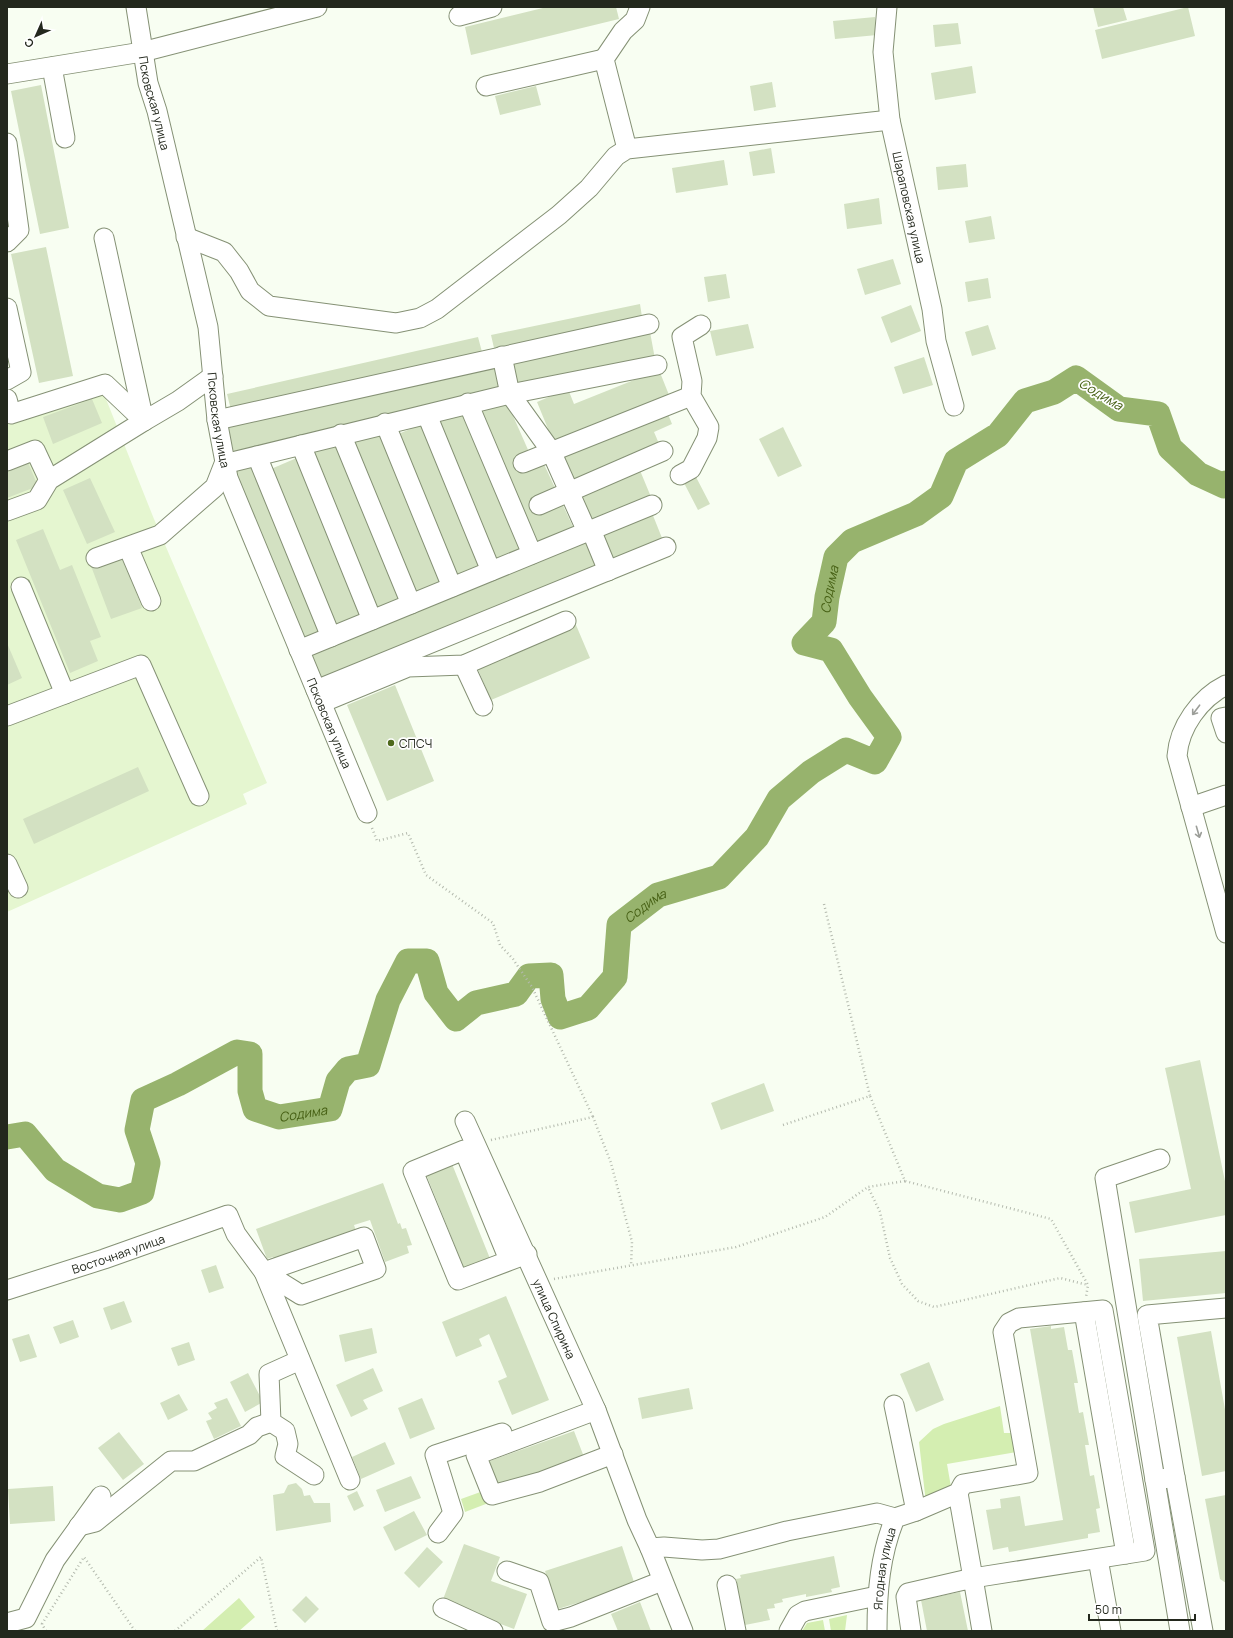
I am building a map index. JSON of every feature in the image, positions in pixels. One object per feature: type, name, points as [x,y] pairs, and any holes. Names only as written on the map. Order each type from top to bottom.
[{"type":"street","name":"Псковская улица","points":[[136,7],[142,52],[208,327],[217,420],[224,464],[228,478],[367,813]]},
{"type":"street","points":[[7,74],[142,52],[317,7]]},
{"type":"street","points":[[459,16],[492,7]]},
{"type":"street","points":[[486,86],[604,59],[623,31],[635,20],[640,7]]},
{"type":"street","name":"Шараповская улица","points":[[887,7],[883,52],[890,120],[932,308],[936,341],[954,406]]},
{"type":"street","points":[[604,59],[627,149]]},
{"type":"street","points":[[52,67],[65,138]]},
{"type":"street","points":[[186,237],[224,252],[239,271],[250,291],[269,306],[396,323],[420,318],[437,309],[559,215],[589,188],[616,156],[627,149],[890,120]]},
{"type":"street","points":[[7,143],[19,230],[7,242]]},
{"type":"street","points":[[104,238],[144,422]]},
{"type":"street","points":[[7,308],[21,372],[7,380]]},
{"type":"street","points":[[217,420],[649,324]]},
{"type":"street","points":[[680,475],[691,469],[707,438],[709,427],[691,396],[692,381],[682,337],[701,325]]},
{"type":"street","points":[[502,356],[510,394],[551,451],[584,525],[594,537],[608,571]]},
{"type":"street","points":[[96,558],[160,535],[215,487],[224,464],[385,423],[427,415],[468,403],[657,365]]},
{"type":"street","points":[[7,511],[37,500],[48,480],[178,401],[213,376]]},
{"type":"street","points":[[8,409],[105,384],[144,422]]},
{"type":"street","points":[[523,463],[691,396]]},
{"type":"street","points":[[468,403],[532,554]]},
{"type":"street","points":[[427,415],[492,571]]},
{"type":"street","points":[[385,423],[452,587]]},
{"type":"street","points":[[341,434],[411,604]]},
{"type":"street","points":[[301,445],[372,620]]},
{"type":"street","points":[[7,461],[35,450],[48,480]]},
{"type":"street","points":[[539,505],[663,451]]},
{"type":"street","points":[[257,456],[331,636]]},
{"type":"street","points":[[299,650],[652,505]]},
{"type":"street","points":[[128,547],[151,601]]},
{"type":"street","points":[[318,697],[666,547]]},
{"type":"street","points":[[21,586],[65,694]]},
{"type":"street","points":[[318,697],[408,667],[464,665],[566,621]]},
{"type":"street","points":[[7,716],[141,665],[199,796]]},
{"type":"street","points":[[464,665],[483,706]]},
{"type":"street","points":[[1226,685],[1216,691],[1200,705],[1181,736],[1177,746],[1177,756],[1226,933]]},
{"type":"street","points":[[1226,717],[1222,718],[1226,734]]},
{"type":"street","points":[[1191,807],[1226,795]]},
{"type":"street","points":[[7,864],[18,888]]},
{"type":"street","name":"улица Спирина","points":[[465,1121],[470,1147],[539,1281],[593,1404],[613,1454],[636,1520],[650,1548],[682,1631]]},
{"type":"street","points":[[508,1260],[470,1147],[413,1171],[458,1280],[526,1254]]},
{"type":"street","points":[[1160,1159],[1105,1178],[1180,1631]]},
{"type":"street","name":"Восточная улица","points":[[7,1290],[104,1259],[228,1215],[236,1234],[264,1272]]},
{"type":"street","points":[[364,1237],[376,1269],[301,1295],[264,1272],[364,1237]]},
{"type":"street","points":[[264,1272],[350,1480]]},
{"type":"street","points":[[1203,1631],[1147,1315],[1226,1308]]},
{"type":"street","name":"Ягодная улица","points":[[877,1631],[877,1596],[884,1553],[895,1518],[916,1511],[958,1493],[963,1484],[1028,1473],[1003,1332],[1009,1323],[1020,1318],[1103,1310],[1145,1551],[1098,1559]]},
{"type":"street","points":[[271,1422],[269,1374],[300,1360]]},
{"type":"street","points":[[593,1404],[476,1455],[492,1495],[540,1482],[613,1454]]},
{"type":"street","points":[[438,1533],[453,1513],[434,1472],[435,1455],[452,1448],[529,1426],[593,1404]]},
{"type":"street","points":[[894,1405],[916,1511]]},
{"type":"street","points":[[271,1422],[285,1431],[288,1444],[285,1456],[314,1475]]},
{"type":"street","points":[[79,1526],[95,1522],[171,1461],[194,1461],[249,1435],[257,1427],[271,1422]]},
{"type":"street","points":[[1155,1480],[1175,1477]]},
{"type":"street","points":[[958,1493],[982,1631]]},
{"type":"street","points":[[7,1623],[26,1618],[55,1560],[100,1496]]},
{"type":"street","points":[[650,1548],[664,1547],[702,1550],[719,1549],[787,1531],[877,1513],[895,1518]]},
{"type":"street","points":[[911,1631],[906,1597],[908,1593],[973,1578],[1098,1559],[1111,1631]]},
{"type":"street","points":[[507,1571],[538,1582],[550,1627],[570,1617],[662,1581]]},
{"type":"street","points":[[727,1585],[736,1631]]},
{"type":"street","points":[[789,1631],[798,1615],[805,1611],[877,1596]]},
{"type":"street","points":[[443,1608],[493,1631]]},
{"type":"path","points":[[367,813],[377,841],[408,833],[426,875],[493,923],[500,946],[513,959],[532,987],[593,1117],[611,1162],[632,1242],[631,1266]]},
{"type":"path","points":[[824,904],[870,1096],[905,1181]]},
{"type":"path","points":[[783,1125],[870,1096]]},
{"type":"path","points":[[470,1147],[593,1117]]},
{"type":"path","points":[[539,1281],[736,1247],[826,1217],[868,1187],[905,1181],[1051,1220],[1088,1286],[1060,1278],[934,1307],[918,1301],[902,1284],[890,1258],[880,1212],[868,1187]]},
{"type":"path","points":[[46,1631],[42,1624],[84,1557],[135,1631]]},
{"type":"path","points":[[175,1631],[262,1557],[277,1631]]},
{"type":"shaded area","points":[[102,389],[154,519],[267,783],[243,794],[247,804],[7,912],[7,421]]},
{"type":"shaded area","points":[[1000,1406],[1004,1433],[1015,1433],[1022,1451],[947,1464],[951,1487],[926,1503],[919,1442],[933,1429],[944,1424]]},
{"type":"shaded area","points":[[486,1490],[491,1502],[465,1512],[461,1499]]},
{"type":"shaded area","points":[[239,1598],[255,1617],[239,1631],[202,1631]]},
{"type":"shaded area","points":[[847,1615],[845,1631],[831,1631],[829,1619]]},
{"type":"shaded area","points":[[823,1620],[825,1631],[802,1631],[807,1623]]},
{"type":"building","points":[[547,7],[616,7],[619,19],[471,55],[465,27]]},
{"type":"building","points":[[1093,7],[1123,7],[1127,20],[1098,27]]},
{"type":"building","points":[[1188,7],[1195,36],[1102,59],[1095,30]]},
{"type":"building","points":[[875,17],[877,35],[835,39],[833,21]]},
{"type":"building","points":[[958,23],[961,44],[935,47],[933,25]]},
{"type":"building","points":[[972,66],[976,93],[935,100],[931,73]]},
{"type":"building","points":[[772,82],[776,107],[754,111],[750,86]]},
{"type":"building","points":[[41,85],[69,228],[40,234],[11,91]]},
{"type":"building","points":[[536,86],[541,105],[500,115],[495,96]]},
{"type":"building","points":[[771,148],[775,173],[753,176],[749,152]]},
{"type":"building","points":[[724,160],[728,185],[676,193],[672,168]]},
{"type":"building","points":[[966,164],[968,187],[938,190],[936,167]]},
{"type":"building","points":[[879,198],[882,224],[847,229],[844,204]]},
{"type":"building","points":[[991,216],[995,239],[969,243],[965,221]]},
{"type":"building","points":[[46,247],[73,376],[39,383],[11,254]]},
{"type":"building","points":[[893,259],[901,284],[865,295],[857,269]]},
{"type":"building","points":[[726,274],[730,298],[708,302],[704,277]]},
{"type":"building","points":[[988,278],[991,298],[968,302],[965,282]]},
{"type":"building","points":[[640,304],[642,317],[494,348],[491,335]]},
{"type":"building","points":[[911,305],[921,331],[891,343],[881,317]]},
{"type":"building","points":[[748,324],[754,348],[716,356],[710,331]]},
{"type":"building","points":[[988,325],[996,349],[972,356],[965,332]]},
{"type":"building","points":[[650,332],[655,359],[515,387],[509,360]]},
{"type":"building","points":[[478,337],[482,352],[231,410],[227,394]]},
{"type":"building","points":[[924,357],[933,385],[903,394],[894,367]]},
{"type":"building","points":[[497,363],[503,391],[234,453],[227,425]]},
{"type":"building","points":[[659,370],[669,395],[553,441],[537,402],[568,389],[574,404]]},
{"type":"building","points":[[92,399],[102,423],[53,444],[43,417]]},
{"type":"building","points":[[506,400],[529,452],[543,462],[574,529],[535,546],[478,412]]},
{"type":"building","points":[[463,409],[523,549],[496,561],[437,420]]},
{"type":"building","points":[[666,409],[672,424],[654,432],[660,446],[575,482],[562,453]]},
{"type":"building","points":[[422,424],[482,567],[456,577],[396,435]]},
{"type":"building","points":[[783,427],[802,466],[778,477],[759,439]]},
{"type":"building","points":[[380,429],[443,582],[415,594],[351,441]]},
{"type":"building","points":[[335,440],[401,598],[374,609],[309,450]]},
{"type":"building","points":[[299,457],[364,615],[335,627],[271,469]]},
{"type":"building","points":[[27,460],[38,486],[7,498],[7,468]]},
{"type":"building","points":[[252,464],[322,632],[305,639],[235,471]]},
{"type":"building","points":[[639,468],[651,497],[592,521],[580,492]]},
{"type":"building","points":[[696,477],[710,504],[698,510],[684,483]]},
{"type":"building","points":[[90,478],[115,532],[87,544],[63,490]]},
{"type":"building","points":[[652,513],[662,538],[610,560],[599,535]]},
{"type":"building","points":[[43,529],[60,570],[72,565],[101,637],[90,641],[98,661],[70,673],[16,540]]},
{"type":"building","points":[[589,539],[600,566],[319,681],[308,654]]},
{"type":"building","points":[[122,555],[142,608],[111,619],[91,566]]},
{"type":"building","points":[[576,625],[590,658],[491,700],[477,667]]},
{"type":"building","points":[[7,643],[22,678],[7,685]]},
{"type":"building","name":"СПСЧ","points":[[395,685],[434,781],[387,801],[347,705]]},
{"type":"building","points":[[138,767],[149,791],[34,844],[23,819]]},
{"type":"building","points":[[1200,1060],[1226,1186],[1226,1215],[1135,1233],[1129,1202],[1191,1189],[1165,1068]]},
{"type":"building","points":[[764,1083],[774,1111],[721,1130],[711,1103]]},
{"type":"building","points":[[452,1164],[491,1261],[465,1271],[426,1174]]},
{"type":"building","points":[[383,1183],[398,1224],[400,1223],[402,1229],[406,1228],[412,1245],[407,1246],[409,1253],[385,1262],[370,1220],[354,1225],[356,1231],[275,1261],[273,1257],[267,1259],[256,1229]]},
{"type":"building","points":[[1226,1251],[1226,1293],[1143,1301],[1139,1259]]},
{"type":"building","points":[[216,1265],[224,1288],[209,1293],[201,1270]]},
{"type":"building","points":[[506,1296],[549,1400],[512,1415],[498,1381],[507,1377],[489,1334],[479,1339],[482,1346],[456,1357],[442,1322]]},
{"type":"building","points":[[124,1301],[132,1322],[111,1330],[103,1308]]},
{"type":"building","points":[[73,1320],[79,1337],[60,1344],[53,1327]]},
{"type":"building","points":[[1051,1326],[1051,1329],[1064,1327],[1068,1350],[1072,1350],[1078,1383],[1074,1383],[1079,1413],[1083,1412],[1089,1445],[1085,1445],[1090,1476],[1094,1475],[1100,1508],[1096,1509],[1100,1532],[1088,1534],[1088,1538],[1009,1552],[1008,1547],[993,1550],[986,1510],[1001,1508],[1000,1499],[1020,1496],[1025,1526],[1063,1520],[1030,1329]]},
{"type":"building","points":[[372,1328],[377,1353],[345,1362],[339,1335]]},
{"type":"building","points":[[1211,1331],[1226,1415],[1226,1471],[1202,1476],[1177,1337]]},
{"type":"building","points":[[29,1334],[37,1357],[20,1362],[12,1339]]},
{"type":"building","points":[[189,1342],[195,1360],[178,1366],[171,1348]]},
{"type":"building","points":[[929,1362],[944,1400],[916,1412],[900,1374]]},
{"type":"building","points":[[373,1368],[383,1391],[363,1400],[368,1409],[351,1417],[336,1385]]},
{"type":"building","points":[[248,1373],[263,1402],[245,1412],[230,1382]]},
{"type":"building","points":[[689,1388],[693,1409],[642,1419],[638,1398]]},
{"type":"building","points":[[179,1394],[188,1410],[168,1420],[160,1403]]},
{"type":"building","points":[[227,1398],[241,1426],[214,1439],[206,1421],[212,1419],[208,1413],[217,1408],[214,1403]]},
{"type":"building","points":[[422,1398],[435,1429],[410,1439],[398,1408]]},
{"type":"building","points":[[574,1431],[584,1457],[497,1488],[487,1462]]},
{"type":"building","points":[[119,1432],[144,1464],[123,1480],[98,1448]]},
{"type":"building","points":[[385,1442],[395,1464],[361,1479],[352,1457]]},
{"type":"building","points":[[411,1476],[421,1498],[385,1512],[376,1490]]},
{"type":"building","points":[[296,1483],[302,1489],[304,1496],[310,1495],[314,1503],[330,1503],[331,1522],[276,1531],[273,1495],[284,1493],[288,1485]]},
{"type":"building","points":[[53,1486],[55,1521],[10,1524],[8,1489]]},
{"type":"building","points":[[357,1491],[364,1506],[354,1511],[347,1496]]},
{"type":"building","points":[[1226,1495],[1226,1583],[1220,1579],[1205,1499]]},
{"type":"building","points":[[414,1511],[427,1535],[395,1551],[383,1527]]},
{"type":"building","points":[[464,1544],[500,1557],[491,1581],[527,1594],[514,1629],[442,1602]]},
{"type":"building","points":[[622,1546],[635,1585],[558,1609],[545,1571]]},
{"type":"building","points":[[427,1547],[443,1562],[419,1588],[404,1573]]},
{"type":"building","points":[[834,1556],[840,1587],[831,1589],[832,1592],[806,1597],[806,1594],[782,1599],[783,1602],[774,1604],[775,1608],[767,1609],[770,1620],[745,1625],[736,1579],[741,1578],[740,1575]]},
{"type":"building","points":[[960,1592],[968,1631],[927,1631],[921,1600]]},
{"type":"building","points":[[306,1596],[319,1609],[305,1623],[292,1610]]},
{"type":"building","points":[[640,1602],[651,1631],[618,1631],[611,1614]]},
{"type":"waterway","name":"Содима","points":[[7,1137],[25,1134],[55,1170],[98,1196],[120,1200],[142,1192],[148,1163],[137,1130],[143,1100],[178,1084],[237,1052],[250,1054],[250,1091],[255,1109],[279,1117],[330,1109],[338,1081],[348,1069],[368,1065],[388,1000],[408,961],[427,961],[436,993],[456,1019],[476,1003],[516,994],[529,976],[551,975],[553,999],[560,1017],[588,1008],[615,977],[619,925],[658,895],[719,877],[757,837],[779,799],[811,772],[846,750],[875,762],[889,737],[860,697],[831,650],[804,643],[824,622],[827,597],[836,557],[852,541],[916,514],[941,496],[956,461],[998,435],[1025,401],[1054,392],[1076,378],[1119,409],[1158,414],[1170,448],[1198,474],[1224,486],[1226,483]]},
{"type":"place","name":"СПСЧ","points":[[391,743]]}]
